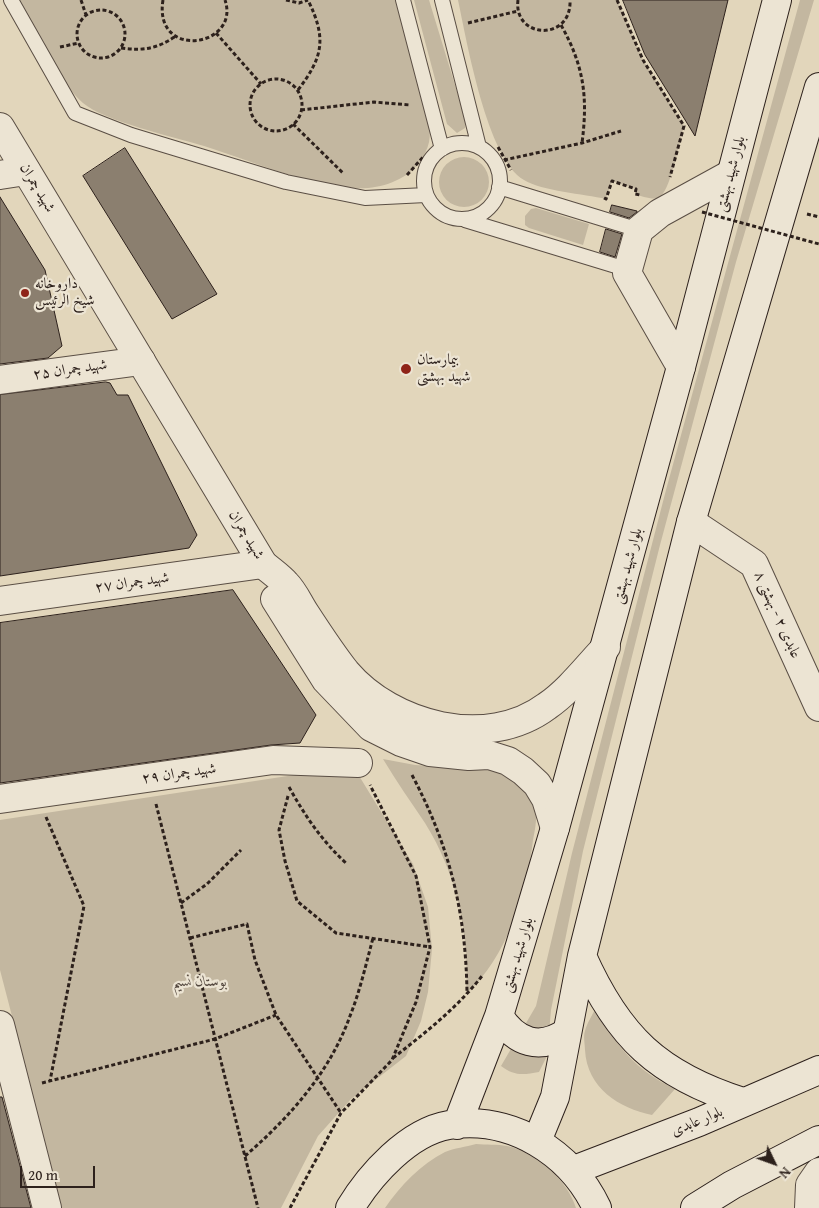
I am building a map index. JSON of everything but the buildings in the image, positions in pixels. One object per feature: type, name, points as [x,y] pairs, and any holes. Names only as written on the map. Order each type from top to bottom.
[{"type":"main road","name":"بلوار شهید بهشتی","points":[[457,1125],[499,1016],[555,828],[606,647],[777,0]]},
{"type":"main road","points":[[537,1141],[555,1097],[582,956],[691,522],[819,87]]},
{"type":"main road","name":"شهید چمران","points":[[0,127],[13,173],[141,361],[263,564],[287,585],[322,639],[363,690],[425,724],[463,729],[502,727],[525,720],[548,706],[606,647]]},
{"type":"main road","points":[[681,366],[627,273],[639,230],[660,213],[731,174]]},
{"type":"main road","name":"شهید چمران ۲۵","points":[[0,380],[141,361]]},
{"type":"main road","name":"عابدی ۲ - بهشتی ۸","points":[[691,522],[754,564],[819,707]]},
{"type":"main road","points":[[263,564],[270,590],[304,648],[326,680],[371,727],[430,752],[469,756],[489,755],[508,761],[537,784],[546,799],[555,828]]},
{"type":"main road","name":"شهید چمران ۲۷","points":[[0,601],[263,564]]},
{"type":"main road","name":"شهید چمران ۲۹","points":[[0,799],[274,760],[358,764]]},
{"type":"main road","points":[[582,956],[597,991],[612,1014],[644,1050],[673,1073],[707,1090],[742,1102]]},
{"type":"main road","points":[[499,1016],[508,1030],[522,1039],[538,1043],[555,1040],[567,1032]]},
{"type":"main road","points":[[2,1038],[47,1208]]},
{"type":"main road","name":"بلوار عابدی","points":[[574,1170],[699,1122],[819,1070]]},
{"type":"main road","points":[[350,1208],[364,1185],[385,1162],[421,1136],[449,1125],[479,1124],[509,1129],[537,1141],[556,1154],[574,1170],[590,1191],[598,1208]]},
{"type":"main road","points":[[694,1208],[732,1185],[819,1140]]},
{"type":"main road","points":[[809,1208],[810,1186],[819,1172]]},
{"type":"lane","points":[[11,0],[75,113],[131,135],[286,182],[365,198],[426,195]]},
{"type":"lane","points":[[403,0],[442,149]]},
{"type":"lane","points":[[442,0],[479,146],[495,161],[499,174],[499,187],[495,200],[487,210],[476,217],[464,219]]},
{"type":"lane","points":[[479,146],[462,143],[442,149],[429,160],[424,172],[423,184],[432,206],[441,214],[452,218],[464,219],[616,266],[627,273]]},
{"type":"lane","points":[[499,187],[639,230]]},
{"type":"path","points":[[81,0],[86,15]]},
{"type":"path","points":[[163,0],[163,20],[168,29],[176,36],[196,42],[216,33],[226,14],[225,0]]},
{"type":"path","points":[[286,0],[299,3],[308,0],[318,27],[319,55],[315,67],[298,90]]},
{"type":"path","points":[[518,0],[518,11],[528,25],[536,30],[553,30],[561,25],[570,10],[570,0]]},
{"type":"path","points":[[617,0],[643,60],[684,126],[670,178]]},
{"type":"path","points":[[108,10],[120,19],[125,33],[121,48],[114,54],[98,57],[90,56],[79,44],[78,27],[86,15],[93,11],[108,10]]},
{"type":"path","points":[[463,24],[518,11]]},
{"type":"path","points":[[561,25],[582,73],[585,105],[582,143]]},
{"type":"path","points":[[216,33],[261,84]]},
{"type":"path","points":[[121,48],[153,49],[176,36]]},
{"type":"path","points":[[55,48],[79,44]]},
{"type":"path","points":[[268,80],[285,80],[298,90],[302,98],[302,110],[293,124],[280,131],[272,130],[256,122],[250,106],[255,90],[261,84],[268,80]]},
{"type":"path","points":[[302,110],[374,102],[413,105]]},
{"type":"path","points":[[293,124],[346,175]]},
{"type":"path","points":[[512,172],[504,160],[582,143],[620,131]]},
{"type":"path","points":[[402,179],[412,172],[427,151]]},
{"type":"path","points":[[597,197],[606,199],[612,181],[636,189],[635,194],[643,196]]},
{"type":"path","points":[[702,212],[819,244]]},
{"type":"path","points":[[290,1208],[340,1112],[392,1060],[426,1033],[467,994],[462,912],[441,836],[426,801],[408,767],[387,735]]},
{"type":"path","points":[[274,760],[309,822],[330,849],[347,864]]},
{"type":"path","points":[[358,764],[389,818],[416,876],[430,948],[416,1002],[392,1060]]},
{"type":"path","points":[[149,778],[258,1208]]},
{"type":"path","points":[[36,794],[84,906],[50,1081]]},
{"type":"path","points":[[288,796],[279,830],[285,861],[297,901],[336,932],[430,948]]},
{"type":"path","points":[[181,903],[207,884],[241,850]]},
{"type":"path","points":[[190,938],[247,924],[255,960],[276,1015],[340,1112]]},
{"type":"path","points":[[245,1156],[272,1132],[296,1106],[318,1078],[336,1048],[350,1016],[373,938]]},
{"type":"path","points":[[16,1090],[215,1039],[276,1015]]},
{"type":"green space","points":[[18,0],[395,0],[428,118],[430,137],[427,148],[418,164],[405,176],[389,184],[371,188],[353,188],[335,186],[298,177],[123,122],[93,110],[74,93],[56,68]]},
{"type":"green space","points":[[414,0],[429,0],[466,121],[465,128],[457,133],[447,124]]},
{"type":"green space","points":[[458,0],[617,0],[643,60],[684,126],[674,166],[667,187],[662,195],[658,198],[643,197],[635,194],[636,189],[612,181],[606,199],[564,192],[532,184],[524,180],[511,168],[499,149],[489,125],[473,70]]},
{"type":"green space","points":[[800,0],[814,0],[736,262],[660,545],[583,851],[551,1010],[547,1056],[539,1072],[515,1073],[501,1066],[536,1006],[572,853],[666,490]]},
{"type":"green space","points":[[459,157],[469,157],[482,164],[489,177],[489,187],[482,200],[469,207],[459,207],[450,203],[443,196],[439,187],[439,177],[443,168],[450,161]]},
{"type":"green space","points":[[536,208],[589,224],[583,245],[529,228],[525,225],[525,216],[531,209]]},
{"type":"green space","points":[[383,759],[415,765],[448,767],[477,765],[516,776],[535,805],[536,822],[530,861],[526,882],[513,923],[493,962],[466,994],[466,950],[459,906],[453,884],[436,843],[425,823]]},
{"type":"green space","name":"بوستان نسیم","points":[[353,766],[413,864],[428,907],[432,949],[428,992],[421,1021],[406,1056],[351,1099],[318,1136],[281,1208],[62,1208],[0,970],[0,820]]},
{"type":"green space","points":[[595,1009],[611,1035],[628,1056],[648,1073],[675,1089],[652,1115],[640,1112],[617,1101],[598,1085],[592,1075],[587,1063],[584,1035]]},
{"type":"green space","points":[[476,1144],[507,1146],[529,1154],[558,1177],[572,1197],[576,1208],[385,1208],[419,1169],[436,1157],[445,1152]]},
{"type":"place","name":"داروخانه شیخ الرئیس","points":[[25,293]]},
{"type":"place","name":"بیمارستان شهید بهشتی","points":[[406,369]]}]
